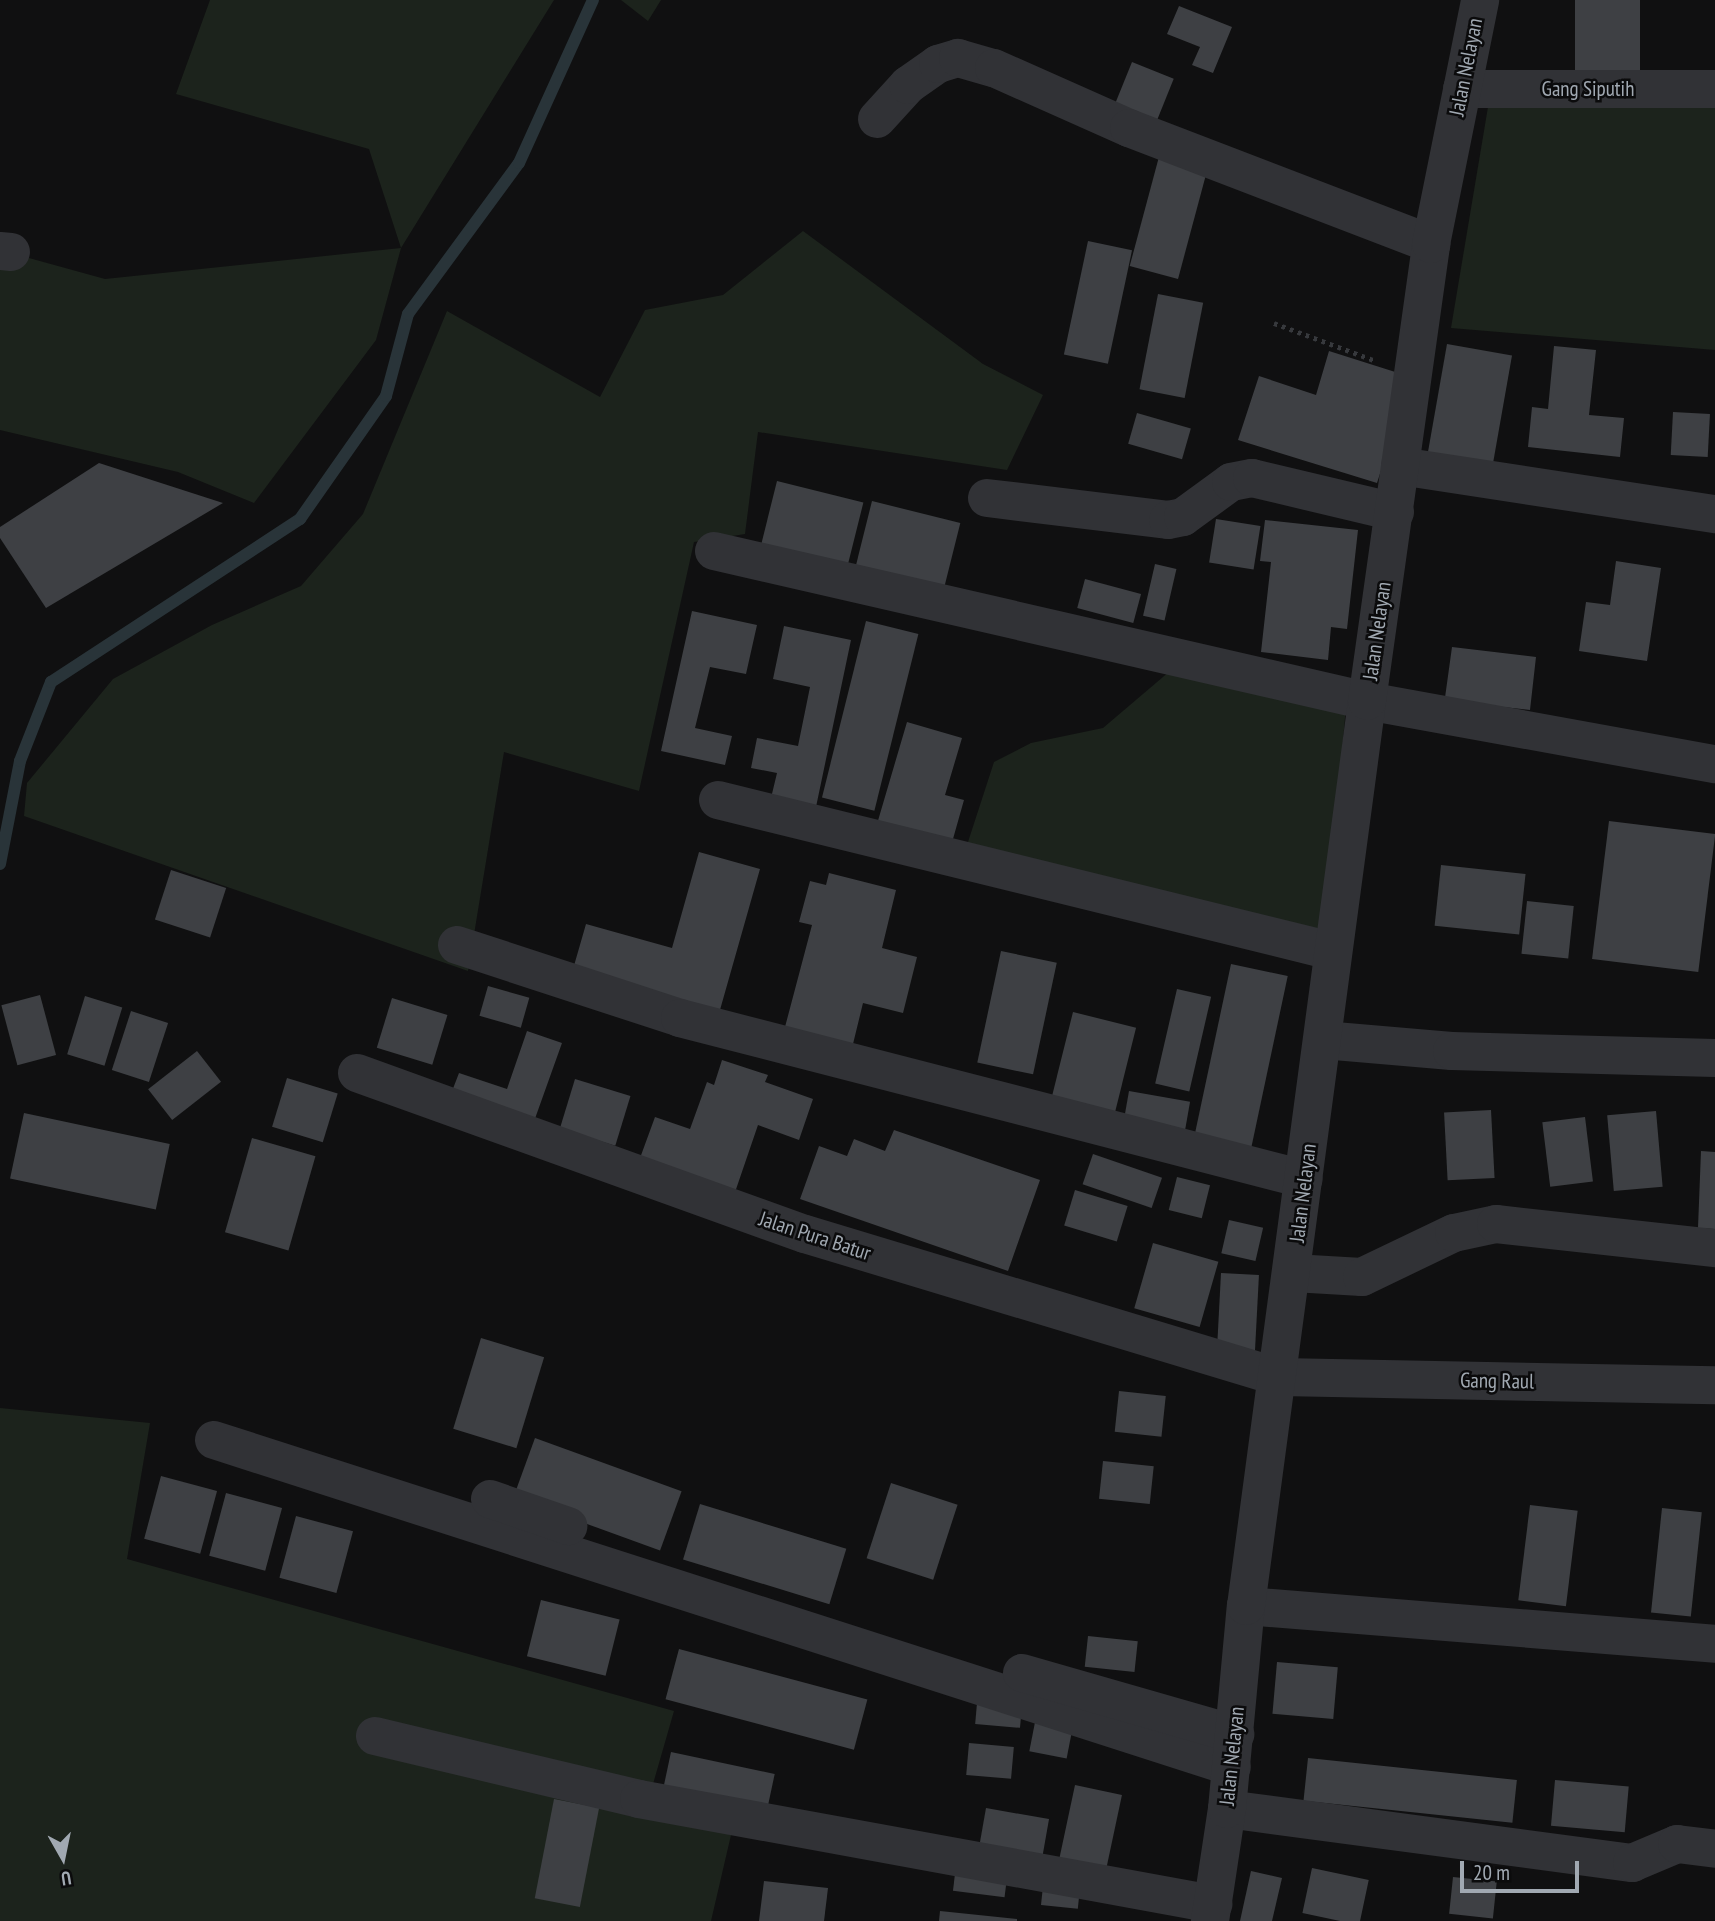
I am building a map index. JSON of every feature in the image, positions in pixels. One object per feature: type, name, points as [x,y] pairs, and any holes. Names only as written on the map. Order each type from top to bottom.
[{"type":"street","name":"Jalan Nelayan","points":[[1212,1913],[1227,1809],[1247,1606],[1324,1041],[1332,951],[1400,466],[1416,376],[1431,244],[1480,0]]},
{"type":"street","points":[[877,119],[908,85],[938,64],[958,58],[994,68],[1129,128],[1431,244]]},
{"type":"street","name":"Gang Siputih","points":[[1462,89],[1715,89]]},
{"type":"street","points":[[1400,466],[1715,514]]},
{"type":"street","points":[[987,498],[1168,520],[1183,517],[1231,482],[1252,478],[1395,512]]},
{"type":"street","points":[[714,551],[1367,701],[1715,764]]},
{"type":"street","points":[[718,800],[1332,951]]},
{"type":"street","points":[[457,945],[680,1018],[1304,1179]]},
{"type":"street","points":[[1324,1041],[1452,1051],[1715,1058]]},
{"type":"street","name":"Jalan Pura Batur","points":[[357,1073],[805,1234],[1280,1377]]},
{"type":"street","points":[[1293,1273],[1362,1277],[1454,1233],[1496,1224],[1715,1248]]},
{"type":"street","name":"Gang Raul","points":[[1280,1377],[1715,1385]]},
{"type":"street","points":[[215,1440],[1233,1750]]},
{"type":"street","points":[[490,1499],[1233,1750]]},
{"type":"street","points":[[1247,1606],[1715,1644]]},
{"type":"street","points":[[375,1735],[639,1799],[1212,1913]]},
{"type":"street","points":[[1227,1809],[1632,1863],[1677,1844],[1715,1849]]},
{"type":"path","points":[[1274,323],[1416,376]]},
{"type":"shaded area","points":[[210,0],[554,0],[401,248],[369,149],[176,94]]},
{"type":"shaded area","points":[[621,0],[661,0],[648,21]]},
{"type":"shaded area","points":[[1715,88],[1715,350],[1451,328],[1490,95]]},
{"type":"shaded area","points":[[803,231],[983,364],[1043,395],[1007,470],[758,432],[745,534],[694,542],[639,791],[504,752],[468,971],[24,816],[27,783],[113,679],[212,625],[301,586],[363,514],[447,311],[600,397],[645,310],[723,295]]},
{"type":"shaded area","points":[[401,248],[376,340],[254,503],[178,472],[0,430],[0,250],[105,279]]},
{"type":"shaded area","points":[[1170,671],[1346,707],[1325,937],[967,845],[994,762],[1031,743],[1103,728]]},
{"type":"shaded area","points":[[0,1408],[150,1423],[127,1559],[674,1711],[651,1791],[731,1835],[711,1921],[0,1921]]},
{"type":"building","points":[[1575,0],[1640,0],[1640,74],[1575,74]]},
{"type":"building","points":[[1179,6],[1232,27],[1213,73],[1192,65],[1200,47],[1167,34]]},
{"type":"building","points":[[1132,62],[1174,79],[1156,122],[1114,106]]},
{"type":"building","points":[[1160,153],[1208,166],[1178,279],[1130,266]]},
{"type":"building","points":[[1088,241],[1132,250],[1108,364],[1064,354]]},
{"type":"building","points":[[1158,294],[1203,303],[1185,398],[1139,389]]},
{"type":"building","points":[[1447,344],[1512,355],[1491,474],[1426,462]]},
{"type":"building","points":[[1554,346],[1596,350],[1589,415],[1624,418],[1620,457],[1528,447],[1532,407],[1548,409]]},
{"type":"building","points":[[1329,351],[1411,377],[1377,483],[1238,440],[1259,376],[1316,395]]},
{"type":"building","points":[[1673,412],[1710,414],[1708,457],[1671,455]]},
{"type":"building","points":[[1137,413],[1191,428],[1182,459],[1128,444]]},
{"type":"building","points":[[99,463],[223,503],[46,608],[0,538],[0,527]]},
{"type":"building","points":[[777,481],[863,503],[847,568],[761,546]]},
{"type":"building","points":[[872,501],[960,523],[944,588],[856,566]]},
{"type":"building","points":[[1216,519],[1260,526],[1254,569],[1209,562]]},
{"type":"building","points":[[1265,520],[1358,530],[1347,629],[1331,627],[1328,660],[1261,652],[1271,562],[1260,561]]},
{"type":"building","points":[[1616,561],[1661,568],[1647,661],[1579,651],[1586,602],[1610,605]]},
{"type":"building","points":[[1155,564],[1176,569],[1165,621],[1143,616]]},
{"type":"building","points":[[1085,579],[1141,594],[1133,623],[1077,608]]},
{"type":"building","points":[[692,611],[757,625],[746,674],[710,667],[695,728],[732,736],[725,765],[661,751]]},
{"type":"building","points":[[866,621],[918,634],[874,811],[822,798]]},
{"type":"building","points":[[784,626],[851,640],[816,807],[771,798],[777,773],[751,768],[757,738],[798,746],[810,687],[773,679]]},
{"type":"building","points":[[1452,647],[1536,657],[1530,710],[1485,705],[1443,712]]},
{"type":"building","points":[[907,722],[962,738],[945,795],[964,800],[951,846],[877,824]]},
{"type":"building","points":[[1609,821],[1715,834],[1698,972],[1592,959]]},
{"type":"building","points":[[699,852],[760,869],[716,1024],[569,983],[586,924],[672,948]]},
{"type":"building","points":[[1441,865],[1526,874],[1519,935],[1435,926]]},
{"type":"building","points":[[171,870],[226,888],[210,937],[155,919]]},
{"type":"building","points":[[829,873],[896,890],[882,948],[917,957],[903,1013],[863,1003],[853,1044],[785,1027],[812,925],[799,922],[810,881],[826,885]]},
{"type":"building","points":[[1527,901],[1574,906],[1568,959],[1521,954]]},
{"type":"building","points":[[1001,951],[1057,963],[1033,1074],[977,1063]]},
{"type":"building","points":[[1231,964],[1288,976],[1250,1152],[1194,1140]]},
{"type":"building","points":[[488,986],[529,998],[521,1028],[479,1016]]},
{"type":"building","points":[[1177,989],[1211,997],[1189,1091],[1155,1084]]},
{"type":"building","points":[[40,995],[56,1055],[17,1065],[1,1005]]},
{"type":"building","points":[[85,996],[122,1007],[104,1066],[67,1054]]},
{"type":"building","points":[[392,998],[447,1015],[432,1065],[377,1048]]},
{"type":"building","points":[[131,1011],[168,1023],[149,1082],[112,1070]]},
{"type":"building","points":[[1073,1012],[1136,1028],[1112,1124],[1049,1108]]},
{"type":"building","points":[[527,1031],[562,1043],[532,1127],[449,1099],[459,1073],[507,1089]]},
{"type":"building","points":[[197,1051],[221,1082],[172,1120],[148,1089]]},
{"type":"building","points":[[722,1060],[768,1075],[765,1082],[813,1099],[799,1140],[758,1125],[732,1201],[636,1169],[655,1117],[690,1129],[707,1082],[714,1085]]},
{"type":"building","points":[[287,1078],[338,1093],[323,1142],[272,1127]]},
{"type":"building","points":[[575,1079],[630,1096],[615,1146],[560,1129]]},
{"type":"building","points":[[1129,1091],[1190,1102],[1184,1138],[1123,1127]]},
{"type":"building","points":[[1491,1110],[1495,1178],[1448,1180],[1444,1112]]},
{"type":"building","points":[[1656,1111],[1663,1187],[1614,1191],[1607,1115]]},
{"type":"building","points":[[24,1113],[170,1144],[156,1210],[10,1179]]},
{"type":"building","points":[[1585,1117],[1593,1182],[1550,1187],[1542,1122]]},
{"type":"building","points":[[894,1130],[1040,1180],[1008,1271],[800,1199],[819,1146],[847,1156],[854,1139],[885,1151]]},
{"type":"building","points":[[252,1138],[315,1156],[288,1250],[225,1232]]},
{"type":"building","points":[[1701,1151],[1715,1152],[1715,1229],[1698,1228]]},
{"type":"building","points":[[1093,1154],[1162,1178],[1152,1208],[1083,1184]]},
{"type":"building","points":[[1177,1177],[1210,1185],[1202,1218],[1169,1210]]},
{"type":"building","points":[[1075,1190],[1128,1206],[1117,1241],[1064,1225]]},
{"type":"building","points":[[1229,1220],[1263,1228],[1255,1261],[1221,1253]]},
{"type":"building","points":[[1153,1243],[1218,1262],[1200,1327],[1134,1308]]},
{"type":"building","points":[[1221,1273],[1259,1275],[1255,1351],[1217,1349]]},
{"type":"building","points":[[481,1338],[544,1357],[516,1448],[453,1429]]},
{"type":"building","points":[[1119,1391],[1166,1396],[1161,1437],[1115,1432]]},
{"type":"building","points":[[535,1438],[682,1491],[660,1551],[513,1497]]},
{"type":"building","points":[[1103,1461],[1154,1466],[1150,1504],[1099,1499]]},
{"type":"building","points":[[161,1476],[217,1491],[200,1554],[144,1539]]},
{"type":"building","points":[[891,1483],[958,1505],[933,1580],[867,1558]]},
{"type":"building","points":[[226,1493],[282,1508],[265,1571],[209,1556]]},
{"type":"building","points":[[700,1504],[846,1549],[829,1604],[683,1559]]},
{"type":"building","points":[[1530,1505],[1578,1511],[1566,1606],[1518,1600]]},
{"type":"building","points":[[1662,1508],[1702,1512],[1691,1617],[1651,1612]]},
{"type":"building","points":[[296,1516],[353,1531],[336,1593],[279,1578]]},
{"type":"building","points":[[541,1600],[620,1620],[606,1676],[527,1656]]},
{"type":"building","points":[[1088,1636],[1138,1641],[1134,1672],[1085,1667]]},
{"type":"building","points":[[679,1649],[867,1699],[854,1750],[666,1699]]},
{"type":"building","points":[[1277,1662],[1338,1667],[1333,1719],[1272,1714]]},
{"type":"building","points":[[977,1703],[1022,1707],[1020,1728],[975,1724]]},
{"type":"building","points":[[1036,1717],[1073,1724],[1067,1759],[1029,1751]]},
{"type":"building","points":[[969,1743],[1014,1747],[1011,1779],[966,1775]]},
{"type":"building","points":[[671,1752],[775,1774],[766,1817],[662,1795]]},
{"type":"building","points":[[1308,1758],[1517,1780],[1512,1823],[1304,1801]]},
{"type":"building","points":[[1555,1780],[1629,1786],[1625,1832],[1551,1826]]},
{"type":"building","points":[[1075,1785],[1122,1795],[1106,1870],[1059,1860]]},
{"type":"building","points":[[554,1799],[599,1808],[580,1907],[535,1898]]},
{"type":"building","points":[[986,1808],[1049,1819],[1040,1871],[977,1860]]},
{"type":"building","points":[[956,1866],[1008,1872],[1005,1897],[953,1891]]},
{"type":"building","points":[[1312,1868],[1369,1880],[1360,1921],[1340,1921],[1302,1913]]},
{"type":"building","points":[[1251,1871],[1282,1878],[1272,1921],[1240,1921]]},
{"type":"building","points":[[1453,1877],[1497,1882],[1493,1918],[1449,1914]]},
{"type":"building","points":[[764,1881],[828,1888],[824,1921],[759,1921]]},
{"type":"building","points":[[1043,1886],[1080,1890],[1078,1909],[1041,1905]]},
{"type":"building","points":[[940,1911],[1017,1919],[1017,1921],[939,1921]]},
{"type":"waterway","points":[[0,864],[20,761],[51,682],[300,519],[386,396],[408,314],[519,163],[593,0]]}]
